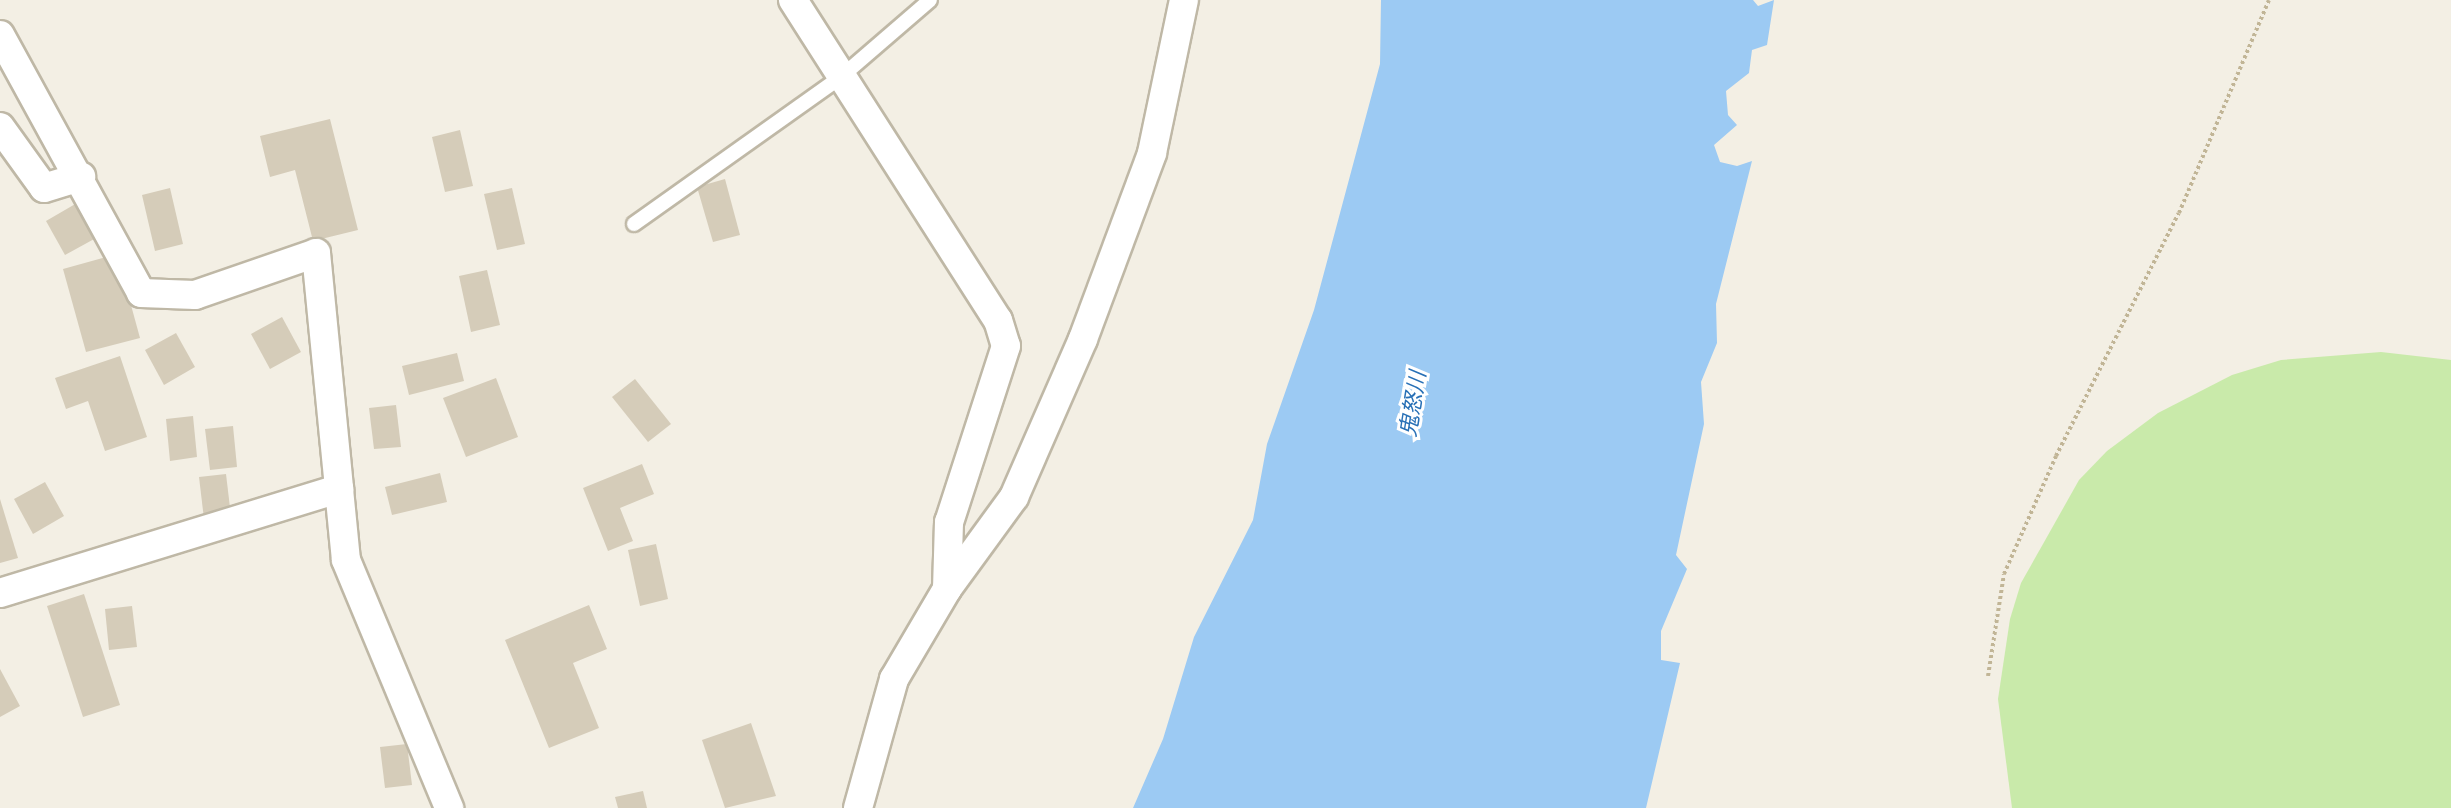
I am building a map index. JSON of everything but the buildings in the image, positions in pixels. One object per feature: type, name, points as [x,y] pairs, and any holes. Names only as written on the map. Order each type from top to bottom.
[{"type":"street","points":[[793,0],[998,320],[1006,346],[950,522],[947,589]]},
{"type":"street","points":[[858,808],[894,679],[947,589],[1014,497],[1083,339],[1152,153],[1184,0]]},
{"type":"street","points":[[0,35],[81,177],[141,293],[195,295],[316,253],[346,560],[449,808]]},
{"type":"street","points":[[0,128],[44,188],[81,177]]},
{"type":"street","points":[[0,593],[339,489]]},
{"type":"lane","points":[[634,224],[842,76],[930,0]]},
{"type":"path","points":[[1988,676],[2004,574],[2056,456],[2179,213],[2269,0]]},
{"type":"green space","points":[[2381,352],[2451,360],[2451,808],[2012,808],[1998,699],[2010,619],[2021,583],[2079,480],[2107,451],[2158,413],[2232,375],[2281,360]]},
{"type":"water","name":"鬼怒川","points":[[1381,0],[1753,0],[1758,6],[1774,0],[1767,45],[1752,50],[1749,73],[1726,91],[1728,115],[1737,125],[1714,145],[1720,162],[1737,166],[1752,161],[1716,304],[1717,343],[1701,382],[1704,424],[1676,555],[1687,569],[1661,631],[1661,660],[1680,663],[1646,808],[1133,808],[1163,739],[1194,637],[1253,520],[1267,444],[1314,310],[1380,64]]}]
